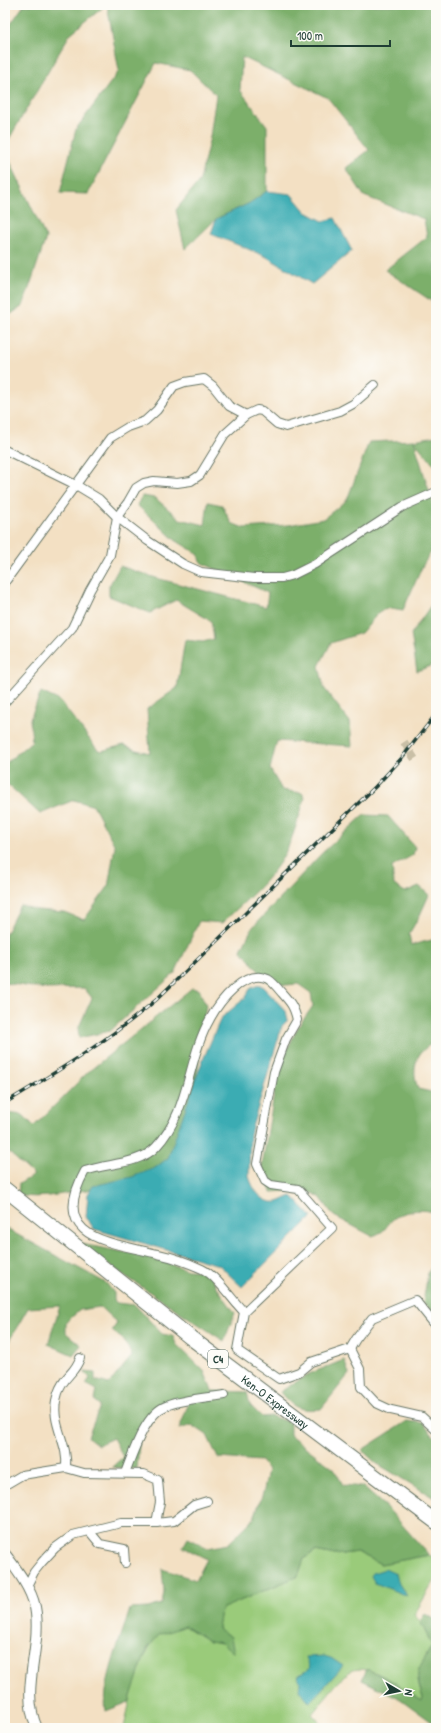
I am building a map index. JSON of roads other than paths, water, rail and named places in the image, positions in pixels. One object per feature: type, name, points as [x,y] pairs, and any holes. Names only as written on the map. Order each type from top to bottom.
[{"type":"highway","name":"Ken-O Expressway","points":[[5,1189],[202,1347],[436,1522]]},
{"type":"street","points":[[5,582],[110,438],[128,427],[145,421],[157,410],[174,386],[185,382],[204,379],[213,386],[229,406],[246,415]]},
{"type":"street","points":[[5,702],[72,628],[90,590],[110,555],[117,517],[136,488],[144,483],[154,481],[177,483],[190,481],[200,475],[225,434],[246,415],[257,410],[262,411],[277,424],[286,427],[340,411],[353,404],[375,385]]},
{"type":"street","points":[[5,450],[76,486],[99,500],[117,517],[159,549],[201,572],[254,578],[282,578],[293,575],[315,564],[402,507],[436,492]]},
{"type":"street","points":[[244,1312],[206,1271],[160,1254],[101,1241],[82,1227],[72,1211],[76,1190],[85,1171],[137,1158],[156,1147],[170,1129],[180,1109],[203,1035],[210,1019],[234,987],[258,977],[267,978],[274,984],[294,1008],[297,1020],[286,1039],[274,1072],[257,1164],[265,1181],[271,1185],[298,1189],[332,1228],[244,1312],[237,1350],[279,1379],[299,1372],[311,1362],[350,1349],[372,1318],[415,1300],[436,1326]]},
{"type":"street","points":[[350,1349],[360,1370],[361,1387],[376,1403],[391,1410],[422,1417],[436,1430]]},
{"type":"street","points":[[66,1468],[67,1458],[58,1434],[54,1413],[57,1394],[64,1378],[77,1368],[80,1358]]},
{"type":"street","points":[[125,1473],[140,1438],[156,1412],[165,1406],[180,1402],[224,1395]]},
{"type":"street","points":[[5,1485],[22,1475],[66,1468],[84,1473],[144,1474],[158,1480],[160,1502],[156,1523]]},
{"type":"street","points":[[27,1586],[34,1572],[42,1562],[73,1535],[90,1532],[121,1523],[156,1523],[174,1520],[194,1505],[207,1501]]},
{"type":"street","points":[[90,1532],[100,1544],[124,1549],[125,1563]]},
{"type":"street","points":[[5,1554],[27,1586],[35,1606],[37,1623],[31,1670],[30,1698],[33,1718],[37,1728]]},
{"type":"water","points":[[267,191],[291,194],[306,212],[323,221],[335,218],[352,251],[312,284],[265,256],[211,234],[216,219],[250,203]]},
{"type":"water","points":[[261,985],[286,1011],[288,1020],[282,1026],[250,1134],[249,1176],[255,1190],[262,1198],[272,1202],[277,1202],[292,1196],[312,1217],[242,1287],[219,1265],[94,1229],[86,1217],[88,1194],[93,1186],[132,1177],[155,1168],[168,1158],[202,1062],[221,1018],[245,998],[250,989]]},
{"type":"water","points":[[385,1569],[396,1574],[399,1584],[407,1596],[375,1583],[371,1576],[373,1573]]},
{"type":"water","points":[[324,1656],[331,1658],[343,1666],[310,1702],[299,1690],[300,1682],[298,1676],[310,1668],[306,1657]]},
{"type":"tunnel","points":[[404,742],[416,761]]},
{"type":"railway","points":[[5,1103],[101,1042],[156,1000],[375,787],[401,759],[436,714]]}]
